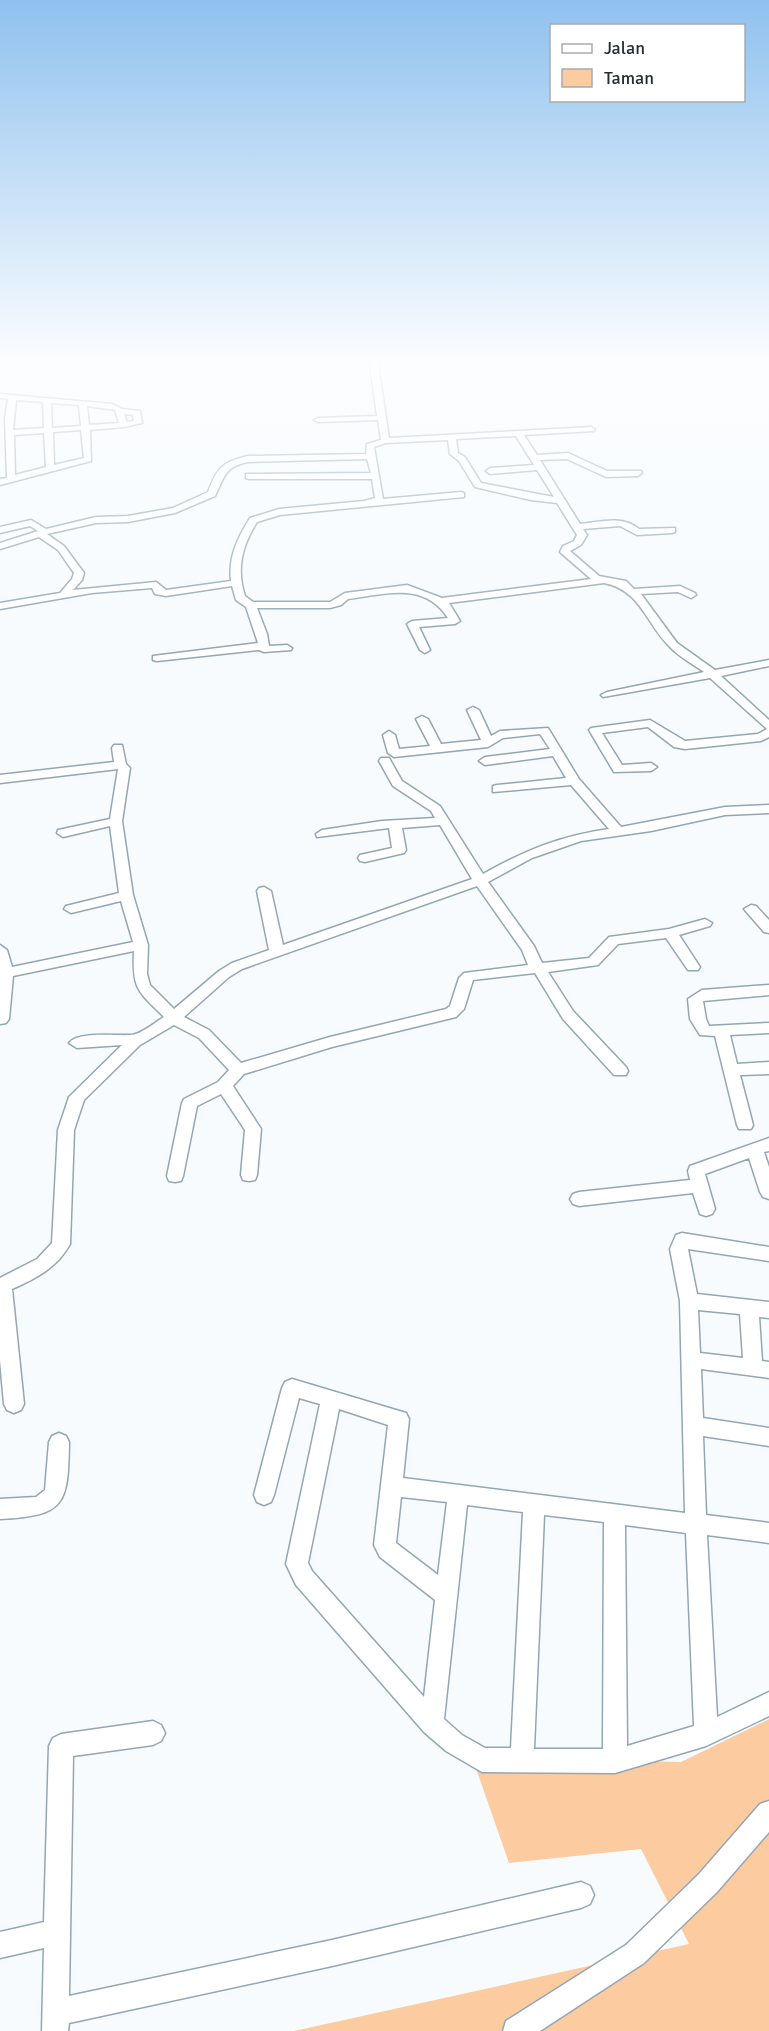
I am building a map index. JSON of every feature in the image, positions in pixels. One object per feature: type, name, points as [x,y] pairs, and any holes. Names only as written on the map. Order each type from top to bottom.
[{"type":"street","points":[[10,452],[11,478]]},
{"type":"street","points":[[48,452],[50,467]]},
{"type":"street","points":[[0,482],[50,467],[88,459],[88,452]]},
{"type":"street","points":[[369,452],[380,497],[376,502]]},
{"type":"street","points":[[454,452],[462,459],[478,485],[559,500]]},
{"type":"street","points":[[529,452],[582,538],[566,548],[565,552],[596,578],[603,580],[621,583],[664,579]]},
{"type":"street","points":[[0,546],[96,520],[128,519],[182,508],[212,495],[220,472],[229,465],[248,459],[369,456]]},
{"type":"street","points":[[490,471],[568,456],[606,474],[638,473]]},
{"type":"street","points":[[249,476],[375,476]]},
{"type":"street","points":[[461,495],[279,512],[253,520],[234,561],[234,583],[240,598],[251,605],[333,604],[345,596],[412,588],[434,601],[603,580]]},
{"type":"street","points":[[0,530],[31,523],[62,548],[79,573],[77,580],[63,594]]},
{"type":"street","points":[[576,527],[620,523],[627,524],[639,532],[672,530]]},
{"type":"street","points":[[0,606],[63,594],[156,585],[158,591],[166,593],[234,583]]},
{"type":"street","points":[[621,583],[643,602],[673,645],[713,674],[767,732]]},
{"type":"street","points":[[632,592],[680,588],[691,595]]},
{"type":"street","points":[[425,650],[412,624],[454,622],[442,600]]},
{"type":"street","points":[[251,605],[262,634],[262,646],[265,650],[287,648]]},
{"type":"street","points":[[157,658],[262,646]]},
{"type":"street","points":[[607,695],[769,663]]},
{"type":"street","points":[[473,710],[488,742]]},
{"type":"street","points":[[422,719],[437,748]]},
{"type":"street","points":[[651,767],[618,769],[595,730],[650,723],[678,744],[685,745],[767,732]]},
{"type":"street","points":[[389,735],[394,753],[488,742],[500,735],[541,729],[547,732],[574,781],[617,831]]},
{"type":"street","points":[[118,748],[120,765],[124,768],[116,821],[126,895],[141,945],[140,974],[143,987],[174,1018],[204,1034],[238,1070]]},
{"type":"street","points":[[485,761],[558,752]]},
{"type":"street","points":[[384,761],[397,783],[431,804],[444,821],[496,906],[528,949],[568,1015],[620,1071]]},
{"type":"street","points":[[0,779],[120,765]]},
{"type":"street","points":[[497,789],[574,781]]},
{"type":"street","points":[[14,1404],[1,1285],[56,1253],[61,1244],[66,1130],[72,1107],[85,1087],[135,1041],[174,1018],[224,974],[277,952],[482,880],[527,855],[554,844],[725,811],[769,809]]},
{"type":"street","points":[[63,833],[116,821]]},
{"type":"street","points":[[322,834],[395,824],[444,821]]},
{"type":"street","points":[[365,858],[399,850],[395,824]]},
{"type":"street","points":[[264,891],[277,952]]},
{"type":"street","points":[[71,909],[126,895]]},
{"type":"street","points":[[751,909],[769,929]]},
{"type":"street","points":[[175,1176],[190,1103],[224,1086],[238,1070],[330,1042],[451,1013],[457,1009],[466,978],[469,976],[593,962],[614,940],[670,933],[705,923]]},
{"type":"street","points":[[670,933],[693,968]]},
{"type":"street","points":[[6,973],[141,945]]},
{"type":"street","points":[[0,950],[6,973],[1,1019]]},
{"type":"street","points":[[769,990],[697,996],[695,999],[701,1028],[705,1030],[769,1028]]},
{"type":"street","points":[[721,1030],[745,1125]]},
{"type":"street","points":[[77,1043],[115,1039],[135,1041]]},
{"type":"street","points":[[731,1070],[769,1068]]},
{"type":"street","points":[[224,1086],[254,1129],[249,1175]]},
{"type":"street","points":[[706,1209],[696,1171],[762,1146],[769,1192]]},
{"type":"street","points":[[579,1199],[700,1186]]},
{"type":"street","points":[[706,1734],[689,1301],[679,1248],[682,1240],[769,1254]]},
{"type":"street","points":[[689,1301],[769,1310]]},
{"type":"street","points":[[691,1360],[761,1368],[749,1306]]},
{"type":"street","points":[[264,1495],[292,1388],[399,1419],[385,1545],[388,1550],[448,1596]]},
{"type":"street","points":[[331,1398],[298,1549],[297,1564],[304,1578],[432,1724],[454,1743],[482,1760],[615,1761],[706,1734],[769,1704]]},
{"type":"street","points":[[693,1426],[769,1437]]},
{"type":"street","points":[[0,1509],[36,1509],[52,1499],[58,1484],[59,1442]]},
{"type":"street","points":[[392,1486],[769,1533]]},
{"type":"street","points":[[432,1724],[458,1494]]},
{"type":"street","points":[[522,1761],[534,1504]]},
{"type":"street","points":[[614,1513],[615,1761]]},
{"type":"street","points":[[153,1733],[60,1746],[55,2021],[580,1895]]},
{"type":"street","points":[[516,2031],[635,1954],[708,1883],[769,1813]]},
{"type":"street","points":[[0,1945],[57,1932]]},
{"type":"green space","points":[[769,1719],[769,2031],[294,2031],[689,1944],[641,1849],[509,1863],[472,1757],[681,1762]]}]
